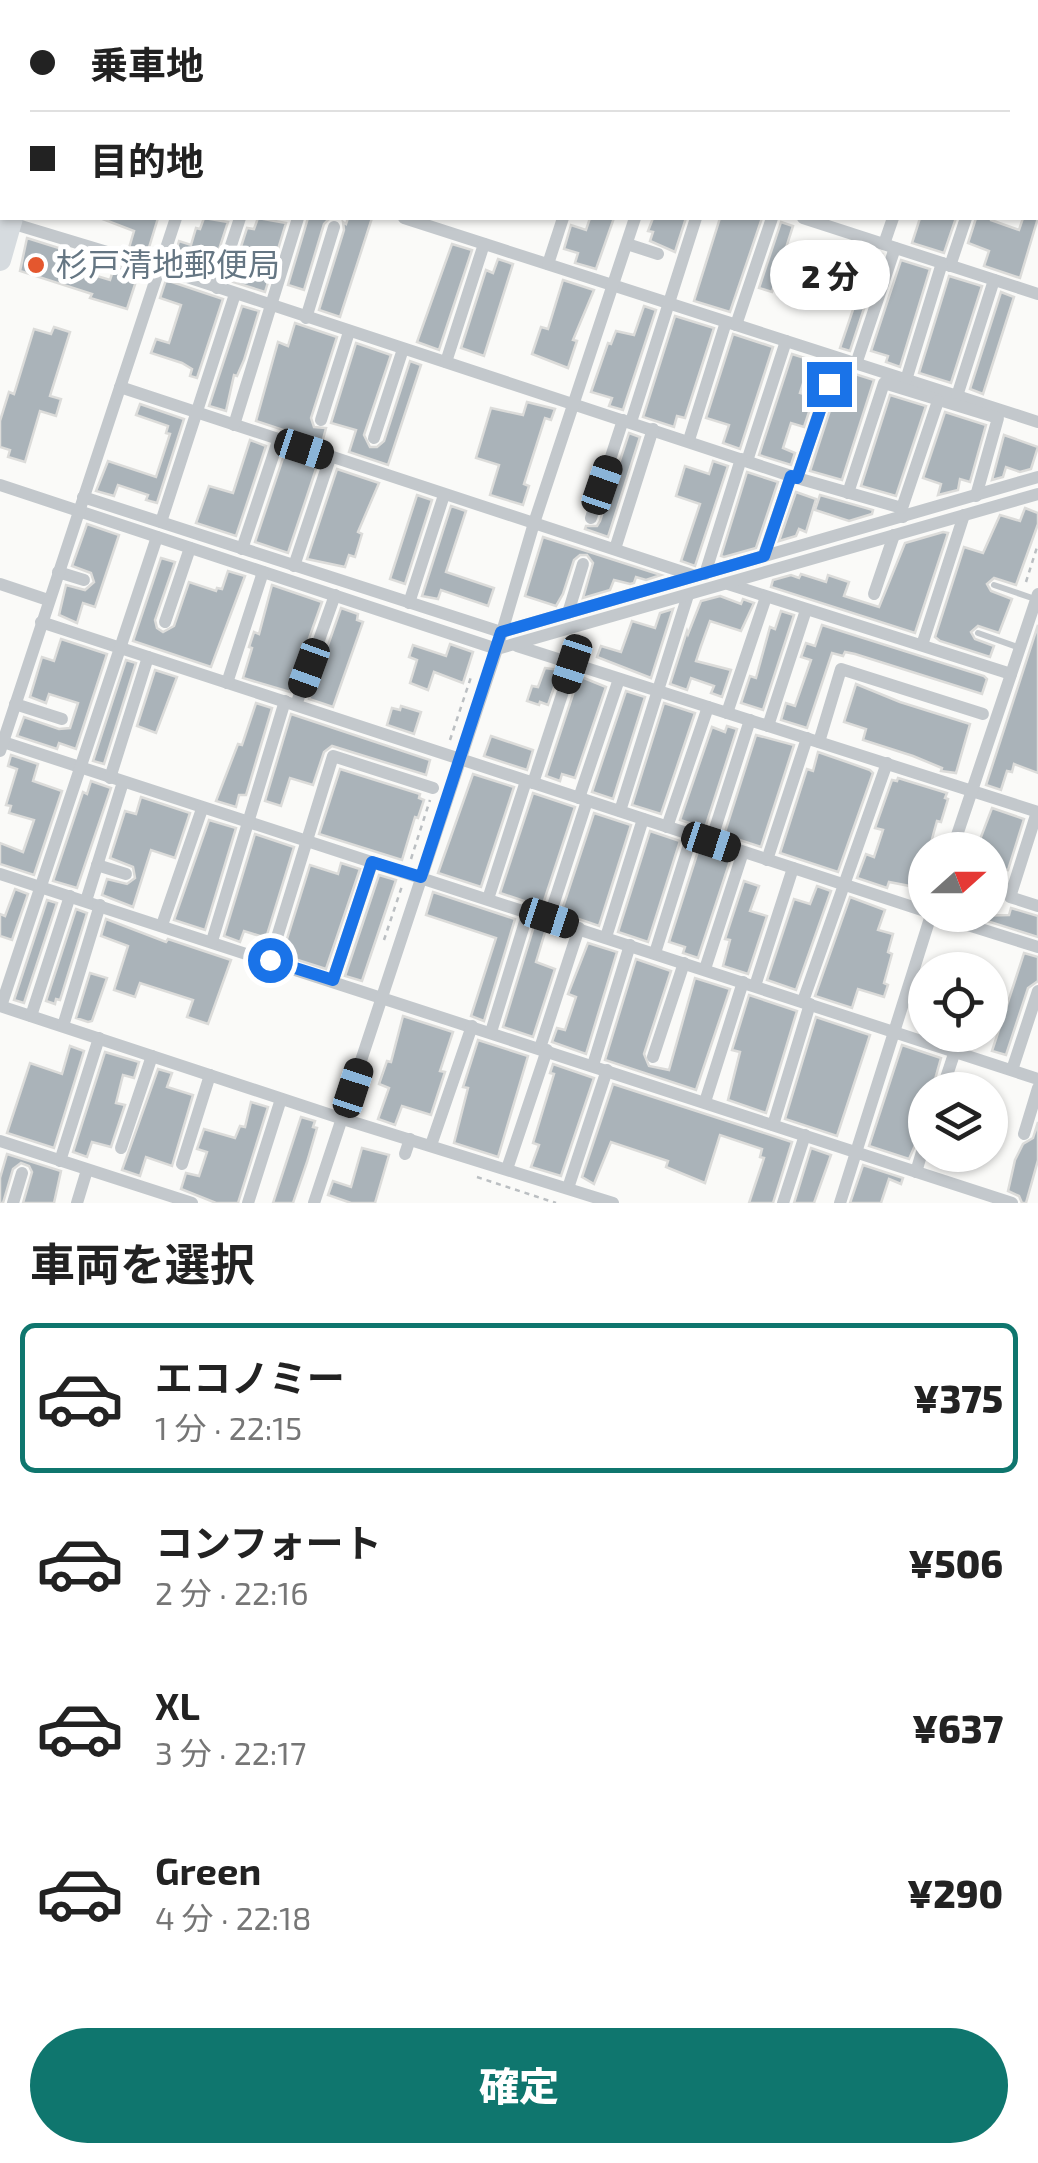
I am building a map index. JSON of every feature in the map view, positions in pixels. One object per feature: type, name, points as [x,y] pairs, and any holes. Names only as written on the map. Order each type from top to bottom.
[{"type":"highway","points":[[0,260],[12,220]]},
{"type":"street","points":[[12,220],[903,512]]},
{"type":"street","points":[[175,220],[1,745],[908,1036]]},
{"type":"street","points":[[217,288],[239,220]]},
{"type":"street","points":[[234,425],[297,220]]},
{"type":"street","points":[[410,220],[1038,422]]},
{"type":"street","points":[[548,264],[562,220]]},
{"type":"street","points":[[314,1203],[635,220]]},
{"type":"street","points":[[591,518],[670,304],[695,220]]},
{"type":"street","points":[[689,440],[771,220]]},
{"type":"street","points":[[856,364],[890,246],[893,220]]},
{"type":"street","points":[[906,380],[965,220]]},
{"type":"street","points":[[840,223],[890,246],[1038,294]]},
{"type":"street","points":[[306,318],[334,227]]},
{"type":"street","points":[[446,362],[484,244]]},
{"type":"street","points":[[627,244],[658,254]]},
{"type":"street","points":[[957,396],[994,280]]},
{"type":"street","points":[[160,522],[235,294]]},
{"type":"street","points":[[321,420],[350,332]]},
{"type":"street","points":[[701,575],[786,342]]},
{"type":"street","points":[[374,438],[403,349]]},
{"type":"street","points":[[848,494],[884,382],[998,418],[976,496]]},
{"type":"street","points":[[764,556],[829,384]]},
{"type":"street","points":[[120,387],[444,495],[701,575]]},
{"type":"street","points":[[903,512],[938,401]]},
{"type":"street","points":[[615,549],[654,429]]},
{"type":"street","points":[[242,549],[278,441]]},
{"type":"street","points":[[294,566],[330,458]]},
{"type":"street","points":[[83,497],[501,632],[903,512],[1038,478]]},
{"type":"street","points":[[0,485],[496,649],[1038,494]]},
{"type":"street","points":[[408,602],[444,495]]},
{"type":"street","points":[[922,645],[964,515]]},
{"type":"street","points":[[874,594],[894,536]]},
{"type":"street","points":[[156,537],[0,1006],[613,1203]]},
{"type":"street","points":[[165,622],[190,548]]},
{"type":"street","points":[[568,613],[583,564]]},
{"type":"street","points":[[58,572],[84,580]]},
{"type":"street","points":[[227,682],[263,572]]},
{"type":"street","points":[[725,583],[1011,674]]},
{"type":"street","points":[[0,584],[48,600]]},
{"type":"street","points":[[620,812],[688,594]]},
{"type":"street","points":[[212,940],[290,703],[335,595]]},
{"type":"street","points":[[958,832],[1037,596]]},
{"type":"street","points":[[727,713],[766,597]]},
{"type":"street","points":[[768,726],[806,610]]},
{"type":"street","points":[[42,622],[908,906]]},
{"type":"street","points":[[514,645],[1037,812],[1010,897],[1038,906]]},
{"type":"street","points":[[63,1026],[93,903],[116,780],[148,657]]},
{"type":"street","points":[[488,898],[572,664]]},
{"type":"street","points":[[768,860],[841,669],[983,714]]},
{"type":"street","points":[[549,918],[619,678]]},
{"type":"street","points":[[15,704],[62,719]]},
{"type":"street","points":[[667,827],[708,706]]},
{"type":"street","points":[[711,842],[750,720]]},
{"type":"street","points":[[270,960],[333,756],[433,788]]},
{"type":"street","points":[[773,1124],[807,1003],[886,763]]},
{"type":"street","points":[[162,925],[202,808]]},
{"type":"street","points":[[606,937],[644,819]]},
{"type":"street","points":[[654,953],[692,835]]},
{"type":"street","points":[[705,969],[743,852]]},
{"type":"street","points":[[333,980],[372,862]]},
{"type":"street","points":[[98,865],[126,874]]},
{"type":"street","points":[[705,1102],[793,868]]},
{"type":"street","points":[[0,874],[908,1169]]},
{"type":"street","points":[[31,1016],[70,896]]},
{"type":"street","points":[[491,1032],[528,912]]},
{"type":"street","points":[[507,1169],[578,928]]},
{"type":"street","points":[[840,1203],[925,932]]},
{"type":"street","points":[[989,932],[1038,947]]},
{"type":"street","points":[[568,1188],[630,945]]},
{"type":"street","points":[[653,1057],[684,962]]},
{"type":"street","points":[[1012,1070],[1038,991]]},
{"type":"street","points":[[432,1145],[472,1026]]},
{"type":"street","points":[[60,1161],[100,1038]]},
{"type":"street","points":[[958,1052],[1038,1078]]},
{"type":"street","points":[[122,1148],[152,1056]]},
{"type":"street","points":[[182,1164],[210,1075]]},
{"type":"street","points":[[1024,1134],[1038,1088]]},
{"type":"street","points":[[248,1203],[281,1098]]},
{"type":"street","points":[[783,1203],[805,1135]]},
{"type":"street","points":[[405,1154],[410,1139]]},
{"type":"street","points":[[0,1143],[192,1203]]},
{"type":"street","points":[[76,1203],[87,1170]]},
{"type":"street","points":[[916,1172],[1012,1203]]},
{"type":"street","points":[[13,1203],[22,1174]]},
{"type":"lane","points":[[994,585],[1037,596]]},
{"type":"lane","points":[[978,633],[1020,648]]},
{"type":"building","points":[[105,220],[157,220],[147,254],[129,248],[134,231]]},
{"type":"building","points":[[203,220],[228,222],[211,274],[173,262],[179,241],[191,245],[196,228],[200,229]]},
{"type":"building","points":[[257,220],[286,223],[265,292],[230,281],[247,228],[254,229]]},
{"type":"building","points":[[307,220],[328,220],[304,290],[288,285]]},
{"type":"building","points":[[347,220],[371,220],[340,317],[319,310],[344,230],[343,222],[346,224]]},
{"type":"building","points":[[589,220],[613,220],[596,269],[575,263],[578,253],[564,249],[571,225],[586,230]]},
{"type":"building","points":[[652,220],[685,220],[675,252],[650,241],[653,232],[648,231]]},
{"type":"building","points":[[719,220],[761,220],[730,312],[694,301]]},
{"type":"building","points":[[919,220],[955,220],[944,253],[912,243]]},
{"type":"building","points":[[975,220],[991,220],[1019,230],[1022,220],[1037,220],[1020,278],[984,266],[989,251],[968,243]]},
{"type":"building","points":[[781,222],[793,226],[772,292],[759,288]]},
{"type":"building","points":[[27,238],[62,249],[57,264],[110,280],[115,265],[139,272],[127,309],[20,271]]},
{"type":"building","points":[[452,244],[472,250],[439,350],[417,342]]},
{"type":"building","points":[[850,249],[872,256],[873,251],[882,254],[850,351],[840,348],[864,277],[843,271]]},
{"type":"building","points":[[498,259],[513,264],[484,356],[461,348],[486,270],[493,273]]},
{"type":"building","points":[[901,260],[930,269],[900,367],[886,362],[888,356],[871,351]]},
{"type":"building","points":[[949,276],[982,286],[951,383],[919,373]]},
{"type":"building","points":[[166,280],[223,299],[197,378],[190,376],[192,369],[182,363],[151,353],[156,339],[169,343],[181,305],[160,298]]},
{"type":"building","points":[[563,280],[594,290],[573,340],[577,341],[568,368],[532,354],[541,327],[548,329]]},
{"type":"building","points":[[1001,292],[1014,297],[983,394],[970,389]]},
{"type":"building","points":[[242,306],[259,311],[244,360],[237,376],[234,375],[226,411],[209,406]]},
{"type":"building","points":[[644,306],[656,310],[623,410],[609,406],[612,398],[591,392],[608,343],[611,344],[616,331],[634,335]]},
{"type":"building","points":[[675,316],[714,328],[685,418],[677,416],[674,427],[643,417]]},
{"type":"building","points":[[295,323],[337,337],[311,418],[314,427],[326,428],[322,443],[256,421],[278,342],[288,346]]},
{"type":"building","points":[[54,327],[70,332],[50,396],[61,399],[56,416],[40,411],[25,462],[8,457],[10,450],[0,447],[0,421],[9,392],[14,394],[34,329],[51,334]]},
{"type":"building","points":[[733,334],[773,347],[740,449],[723,443],[729,425],[706,418]]},
{"type":"building","points":[[356,343],[391,355],[364,435],[370,447],[384,441],[410,361],[421,365],[388,465],[349,452],[356,430],[331,423]]},
{"type":"building","points":[[792,354],[874,380],[842,480],[810,471],[840,380],[831,373],[808,368],[800,393],[814,397],[804,427],[791,423],[783,448],[795,453],[791,465],[759,455]]},
{"type":"building","points":[[890,395],[926,406],[896,496],[861,486]]},
{"type":"building","points":[[527,402],[555,409],[551,420],[545,418],[524,484],[529,486],[523,505],[490,495],[499,465],[476,458],[491,408],[523,415]]},
{"type":"building","points":[[140,404],[184,419],[157,503],[146,500],[148,495],[118,485],[114,496],[96,491],[108,461],[156,477],[170,434],[166,433],[168,426],[136,415]]},
{"type":"building","points":[[945,412],[986,425],[970,482],[960,479],[958,490],[938,495],[941,484],[923,478]]},
{"type":"building","points":[[629,433],[640,437],[608,537],[585,529],[600,521]]},
{"type":"building","points":[[1004,435],[1038,447],[1031,469],[1020,472],[1006,467],[1003,477],[992,480]]},
{"type":"building","points":[[250,440],[266,446],[236,536],[196,523],[209,486],[233,493]]},
{"type":"building","points":[[285,452],[318,463],[288,553],[255,542]]},
{"type":"building","points":[[713,461],[728,466],[695,566],[681,561],[700,504],[676,496],[685,466],[709,474]]},
{"type":"building","points":[[337,469],[379,483],[358,532],[362,534],[355,557],[349,555],[345,567],[307,559]]},
{"type":"building","points":[[747,472],[778,482],[756,548],[724,557],[721,556]]},
{"type":"building","points":[[796,492],[816,499],[806,532],[799,529],[796,536],[779,541]]},
{"type":"building","points":[[417,495],[432,500],[405,584],[390,579]]},
{"type":"building","points":[[820,495],[873,510],[872,514],[849,521],[815,510]]},
{"type":"building","points":[[451,506],[466,511],[446,572],[494,588],[488,606],[441,590],[438,599],[422,596]]},
{"type":"building","points":[[1025,508],[1038,513],[1038,524],[1016,585],[994,578],[987,584],[991,591],[1012,599],[999,633],[978,626],[971,632],[975,639],[994,646],[990,657],[940,641],[935,637],[964,547],[983,553],[1000,515],[1020,521]]},
{"type":"building","points":[[87,524],[119,535],[95,607],[83,603],[77,623],[59,615],[66,585],[85,590],[94,582],[91,573],[72,566]]},
{"type":"building","points":[[948,533],[915,633],[771,587],[773,580],[791,575],[826,582],[828,575],[849,582],[844,596],[879,607],[905,543]]},
{"type":"building","points":[[543,537],[661,575],[646,580],[636,577],[630,584],[614,580],[610,590],[583,598],[593,563],[587,555],[580,555],[574,560],[556,606],[525,596]]},
{"type":"building","points":[[161,558],[175,562],[155,620],[163,632],[174,626],[189,582],[216,591],[222,589],[228,571],[245,576],[211,667],[133,641]]},
{"type":"building","points":[[272,585],[322,602],[290,692],[243,678],[252,648],[249,647],[254,632],[259,634]]},
{"type":"building","points":[[720,596],[741,604],[743,599],[754,603],[741,631],[710,621],[701,646],[696,661],[731,670],[722,697],[711,693],[714,686],[691,678],[687,690],[670,684],[701,601]]},
{"type":"building","points":[[341,608],[358,614],[357,620],[363,622],[333,707],[309,699]]},
{"type":"building","points":[[673,609],[651,678],[597,657],[601,646],[621,652],[632,621],[655,628],[660,613]]},
{"type":"building","points":[[781,611],[794,615],[763,710],[741,703],[750,676],[756,678],[770,627],[775,629]]},
{"type":"building","points":[[822,625],[984,676],[987,679],[982,694],[855,654],[832,653],[807,728],[781,720],[786,703],[795,706],[811,660],[801,657],[806,643],[815,646]]},
{"type":"building","points":[[1038,625],[1038,773],[1014,764],[1012,772],[1007,771],[1001,790],[986,785]]},
{"type":"building","points":[[61,639],[107,654],[76,749],[59,743],[57,749],[17,736],[24,717],[59,729],[70,728],[78,703],[49,694],[46,703],[30,697],[42,657],[54,661]]},
{"type":"building","points":[[450,644],[473,652],[463,683],[434,672],[428,690],[410,683],[417,660],[409,657],[413,645],[446,656]]},
{"type":"building","points":[[126,660],[136,663],[104,764],[93,761]]},
{"type":"building","points":[[545,668],[560,670],[548,705],[527,701],[532,686],[538,687]]},
{"type":"building","points":[[155,670],[177,677],[156,733],[137,726]]},
{"type":"building","points":[[579,676],[606,687],[575,778],[562,774],[560,781],[546,776]]},
{"type":"building","points":[[856,684],[970,724],[956,773],[941,771],[942,768],[913,756],[863,740],[866,729],[844,722]]},
{"type":"building","points":[[626,691],[645,697],[613,799],[592,792]]},
{"type":"building","points":[[256,703],[272,708],[246,795],[239,795],[236,807],[216,801]]},
{"type":"building","points":[[664,703],[695,713],[661,814],[632,805]]},
{"type":"building","points":[[401,706],[421,712],[414,734],[387,725],[392,708],[400,710]]},
{"type":"building","points":[[291,714],[430,760],[426,775],[332,746],[324,752],[313,785],[290,778],[281,806],[265,801]]},
{"type":"building","points":[[727,726],[737,729],[705,828],[680,820],[712,727],[725,732]]},
{"type":"building","points":[[756,735],[794,745],[761,847],[724,835]]},
{"type":"building","points":[[491,736],[533,750],[527,770],[484,756]]},
{"type":"building","points":[[818,752],[873,773],[838,872],[780,853],[807,769],[813,771]]},
{"type":"building","points":[[11,755],[38,764],[33,781],[62,791],[34,875],[0,864],[0,843],[23,852],[34,820],[9,813],[11,806],[6,805],[17,769],[8,766]]},
{"type":"building","points":[[340,769],[420,794],[419,798],[424,800],[402,860],[319,834]]},
{"type":"building","points":[[473,774],[514,787],[481,887],[438,873]]},
{"type":"building","points":[[898,778],[947,793],[948,799],[934,832],[908,832],[908,886],[889,882],[887,888],[857,878],[866,854],[874,857],[883,830],[875,828],[892,780]]},
{"type":"building","points":[[91,781],[111,788],[77,888],[53,881],[83,792],[87,794]]},
{"type":"building","points":[[533,793],[575,807],[542,907],[500,893]]},
{"type":"building","points":[[141,797],[190,813],[175,858],[151,850],[133,907],[102,895],[107,879],[127,884],[135,878],[133,867],[110,858],[125,811],[136,814]]},
{"type":"building","points":[[992,808],[1024,819],[1008,870],[1008,832],[983,832]]},
{"type":"building","points":[[594,813],[631,825],[599,926],[561,913]]},
{"type":"building","points":[[209,820],[236,828],[205,930],[174,920]]},
{"type":"building","points":[[650,831],[680,841],[648,942],[618,932]]},
{"type":"building","points":[[255,834],[294,847],[266,938],[244,931],[240,942],[224,936]]},
{"type":"building","points":[[699,848],[731,858],[698,958],[683,953],[685,947],[669,942]]},
{"type":"building","points":[[341,863],[360,869],[326,969],[282,955],[310,865],[338,874]]},
{"type":"building","points":[[379,875],[396,880],[362,981],[345,976]]},
{"type":"building","points":[[744,881],[759,886],[750,911],[767,916],[748,974],[723,966],[730,940],[725,939]]},
{"type":"building","points":[[817,886],[831,891],[796,990],[767,980],[794,899],[810,904]]},
{"type":"building","points":[[15,889],[28,894],[12,940],[0,936],[0,914],[5,916]]},
{"type":"building","points":[[433,892],[515,919],[484,1021],[471,1016],[496,938],[426,915]]},
{"type":"building","points":[[850,897],[885,910],[878,930],[893,934],[884,997],[858,989],[852,1008],[815,996]]},
{"type":"building","points":[[47,900],[57,903],[24,1003],[14,1000]]},
{"type":"building","points":[[1011,908],[1038,916],[1038,937],[1008,928]]},
{"type":"building","points":[[76,909],[87,913],[60,1000],[56,999],[55,1004],[46,1001]]},
{"type":"building","points":[[106,919],[166,942],[168,939],[231,960],[208,1024],[187,1017],[193,1000],[140,983],[135,997],[114,990],[128,946],[101,936]]},
{"type":"building","points":[[534,926],[546,929],[536,962],[555,969],[533,1037],[503,1027]]},
{"type":"building","points":[[588,943],[617,952],[586,1054],[552,1042],[557,1028],[565,1030],[576,997],[568,994]]},
{"type":"building","points":[[1024,953],[1038,957],[1038,981],[1028,988],[1008,1049],[1008,1002]]},
{"type":"building","points":[[636,959],[671,971],[644,1054],[649,1066],[669,1070],[695,978],[730,989],[696,1090],[605,1060]]},
{"type":"building","points":[[90,973],[107,978],[92,1021],[88,1022],[76,1018]]},
{"type":"building","points":[[749,995],[797,1011],[766,1113],[728,1100],[740,1052],[732,1050]]},
{"type":"building","points":[[403,1016],[453,1032],[431,1115],[402,1106],[395,1125],[378,1119],[389,1088],[379,1084],[387,1061],[391,1062]]},
{"type":"building","points":[[816,1017],[870,1035],[837,1136],[785,1119]]},
{"type":"building","points":[[478,1040],[528,1056],[498,1157],[454,1143],[468,1088],[463,1087]]},
{"type":"building","points":[[902,1045],[908,1047],[908,1052],[941,1058],[937,1072],[908,1072],[908,1159],[869,1146]]},
{"type":"building","points":[[70,1046],[84,1051],[54,1148],[7,1133],[30,1063],[62,1074]]},
{"type":"building","points":[[105,1052],[139,1062],[134,1078],[123,1075],[116,1103],[125,1105],[111,1147],[92,1142],[87,1157],[73,1152]]},
{"type":"building","points":[[553,1064],[594,1078],[561,1176],[531,1167],[539,1145],[533,1143],[554,1074],[550,1073]]},
{"type":"building","points":[[158,1069],[172,1073],[167,1087],[193,1095],[172,1166],[146,1157],[140,1176],[122,1170]]},
{"type":"building","points":[[613,1084],[792,1142],[773,1203],[749,1203],[764,1158],[760,1157],[762,1149],[720,1135],[705,1183],[666,1167],[668,1161],[611,1142],[594,1184],[582,1177]]},
{"type":"building","points":[[251,1102],[268,1107],[238,1203],[216,1203],[181,1189],[186,1173],[199,1176],[207,1152],[197,1149],[204,1129],[235,1138],[240,1126],[245,1127]]},
{"type":"building","points":[[301,1117],[315,1121],[313,1127],[317,1128],[307,1162],[293,1203],[273,1203]]},
{"type":"building","points":[[1038,1122],[1038,1160],[1026,1203],[1022,1203],[1019,1196],[1008,1191],[1015,1160],[1023,1144],[1033,1138]]},
{"type":"building","points":[[362,1148],[389,1155],[375,1203],[351,1203],[328,1195],[333,1181],[351,1187]]},
{"type":"building","points":[[811,1148],[831,1155],[814,1203],[794,1203]]},
{"type":"building","points":[[7,1154],[61,1171],[54,1203],[23,1203],[32,1172],[21,1163],[13,1169],[0,1203],[0,1178]]},
{"type":"building","points":[[863,1165],[903,1178],[901,1184],[889,1179],[881,1203],[850,1203]]},
{"type":"place","name":"杉戸清地郵便局","points":[[36,265]]},
{"type":"route","points":[[270,960],[333,980],[372,862],[421,877],[501,632],[764,556],[791,476],[797,478],[829,384]]}]
